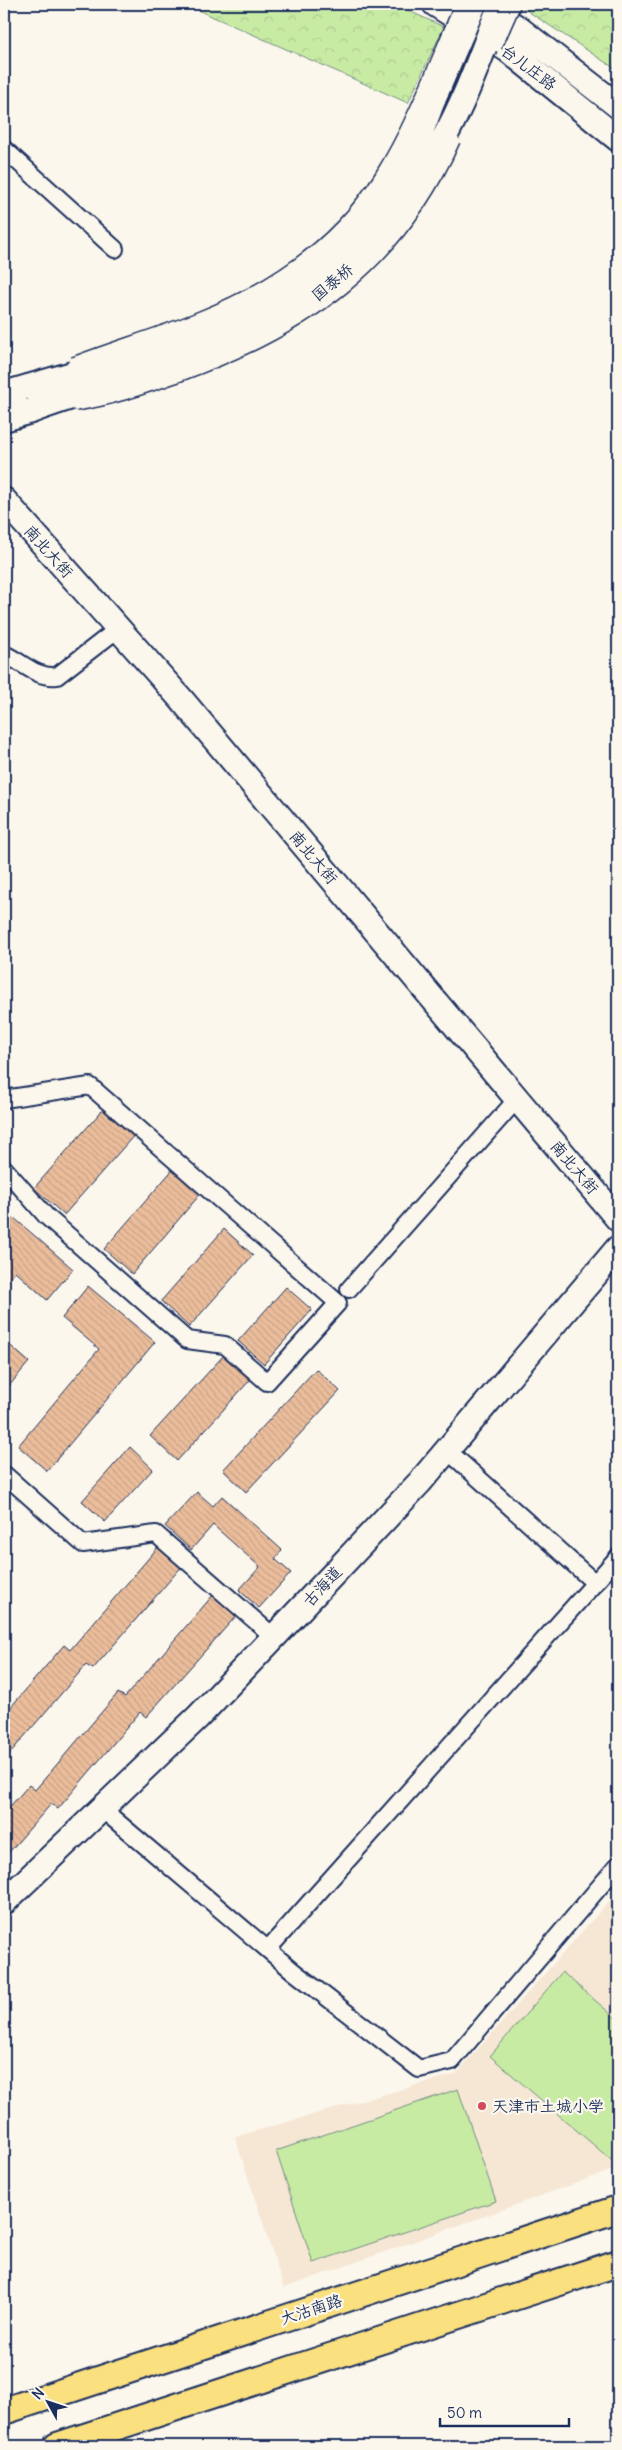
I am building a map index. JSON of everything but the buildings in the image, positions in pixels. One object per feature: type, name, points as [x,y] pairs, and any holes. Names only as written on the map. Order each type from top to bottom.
[{"type":"main road","name":"大沽南路","points":[[4,2411],[618,2209]]},
{"type":"main road","points":[[57,2446],[618,2263]]},
{"type":"street","name":"台儿庄路","points":[[435,4],[508,50],[618,139]]},
{"type":"street","name":"国泰桥","points":[[4,394],[129,356],[218,324],[264,303],[318,266],[350,236],[374,208],[412,150],[474,4]]},
{"type":"street","name":"台儿庄路","points":[[479,4],[518,28],[618,106]]},
{"type":"street","name":"国泰桥","points":[[4,419],[226,346],[287,315],[333,283],[366,252],[385,229],[407,200],[444,139],[502,4]]},
{"type":"street","points":[[4,149],[115,249]]},
{"type":"street","name":"南北大街","points":[[4,500],[119,628],[618,1219]]},
{"type":"street","points":[[4,654],[37,673],[47,676],[58,676],[119,628]]},
{"type":"street","points":[[4,1100],[90,1086],[338,1303],[267,1382],[224,1345],[187,1340],[46,1216],[4,1168]]},
{"type":"street","points":[[349,1289],[517,1099]]},
{"type":"street","name":"古海道","points":[[4,1902],[198,1718],[420,1482],[618,1248]]},
{"type":"street","points":[[446,1450],[595,1583]]},
{"type":"street","points":[[4,1474],[83,1544],[156,1534],[274,1637]]},
{"type":"street","points":[[268,1949],[618,1557]]},
{"type":"street","points":[[102,1809],[268,1949],[419,2070],[452,2062],[618,1865]]},
{"type":"lane","points":[[28,387],[74,362],[168,329],[226,305],[279,277],[309,255],[340,226],[379,177],[406,129],[460,4]]},
{"type":"lane","points":[[493,55],[516,4]]},
{"type":"lane","points":[[31,411],[89,404],[126,395],[207,366],[292,327],[355,281],[398,236],[435,182],[482,81]]},
{"type":"shaded area","name":"天津市土城小学","points":[[618,1891],[618,2168],[284,2288],[235,2137],[456,2074]]},
{"type":"green space","points":[[184,4],[394,4],[444,27],[408,103]]},
{"type":"green space","points":[[517,4],[618,4],[618,71],[611,66]]},
{"type":"green space","points":[[562,1972],[618,2020],[617,2165],[490,2056]]},
{"type":"green space","points":[[458,2089],[496,2201],[313,2263],[276,2151]]},
{"type":"place","name":"天津市土城小学","points":[[482,2106]]}]
